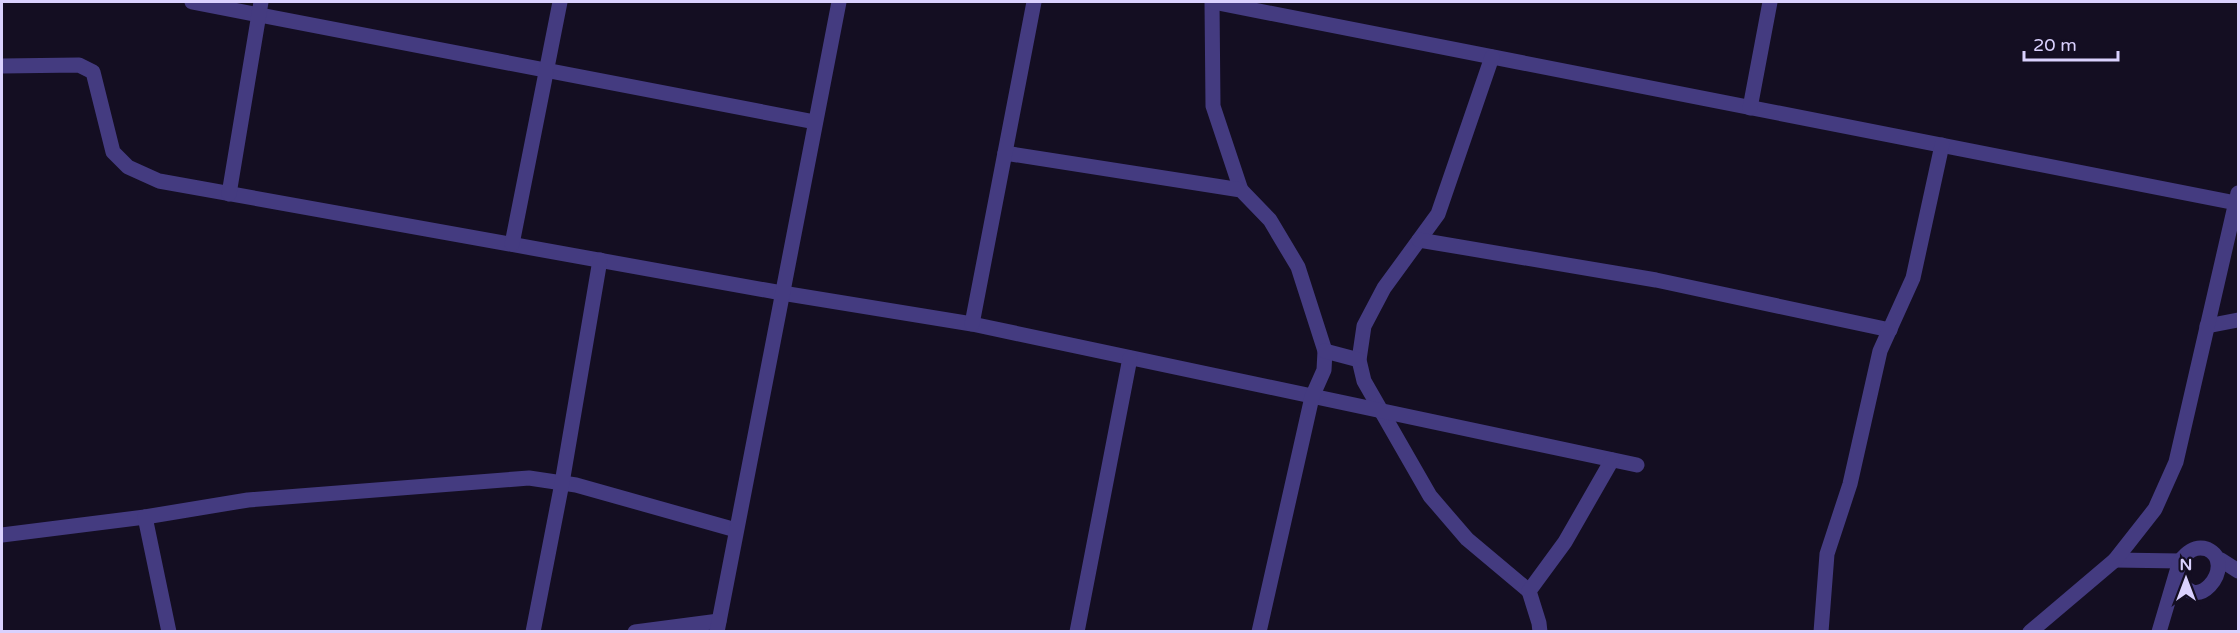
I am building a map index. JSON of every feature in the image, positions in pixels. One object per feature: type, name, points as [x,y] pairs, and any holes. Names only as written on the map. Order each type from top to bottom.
[{"type":"street","points":[[192,2],[260,8],[545,70],[815,122]]},
{"type":"street","points":[[512,244],[560,2]]},
{"type":"street","points":[[635,632],[718,626],[839,2]]},
{"type":"street","points":[[972,324],[1034,2]]},
{"type":"street","points":[[1259,632],[1312,397],[1324,370],[1325,351],[1298,267],[1270,220],[1241,190],[1213,106],[1212,2],[1942,145],[2237,198],[2176,462],[2155,508],[2115,560],[2030,632]]},
{"type":"street","points":[[1750,108],[1770,2]]},
{"type":"street","points":[[229,194],[260,8]]},
{"type":"street","points":[[1492,57],[1438,214],[1384,288],[1364,326],[1359,360],[1364,381],[1379,410],[1430,496],[1467,538],[1529,591],[1540,632]]},
{"type":"street","points":[[2,66],[80,65],[93,72],[113,152],[128,167],[159,181],[972,324],[1637,465]]},
{"type":"street","points":[[1821,632],[1827,554],[1850,484],[1880,351],[1913,278],[1942,145]]},
{"type":"street","points":[[1005,153],[1241,190]]},
{"type":"street","points":[[1419,240],[1656,280],[1890,330]]},
{"type":"street","points":[[533,632],[562,483],[600,260]]},
{"type":"street","points":[[2207,326],[2238,320]]},
{"type":"street","points":[[1325,351],[1359,360]]},
{"type":"street","points":[[1077,632],[1130,358]]},
{"type":"street","points":[[1529,591],[1565,542],[1612,460]]},
{"type":"street","points":[[2,536],[146,518],[248,500],[529,478],[562,483],[736,530]]},
{"type":"street","points":[[146,518],[169,632]]},
{"type":"street","points":[[2159,632],[2179,566],[2186,553],[2194,548],[2205,548],[2214,552],[2221,560],[2238,571]]},
{"type":"street","points":[[2115,560],[2179,566]]},
{"type":"street","points":[[2179,566],[2180,580],[2187,588],[2196,592],[2206,592],[2215,587],[2221,579],[2223,569],[2221,560]]}]
